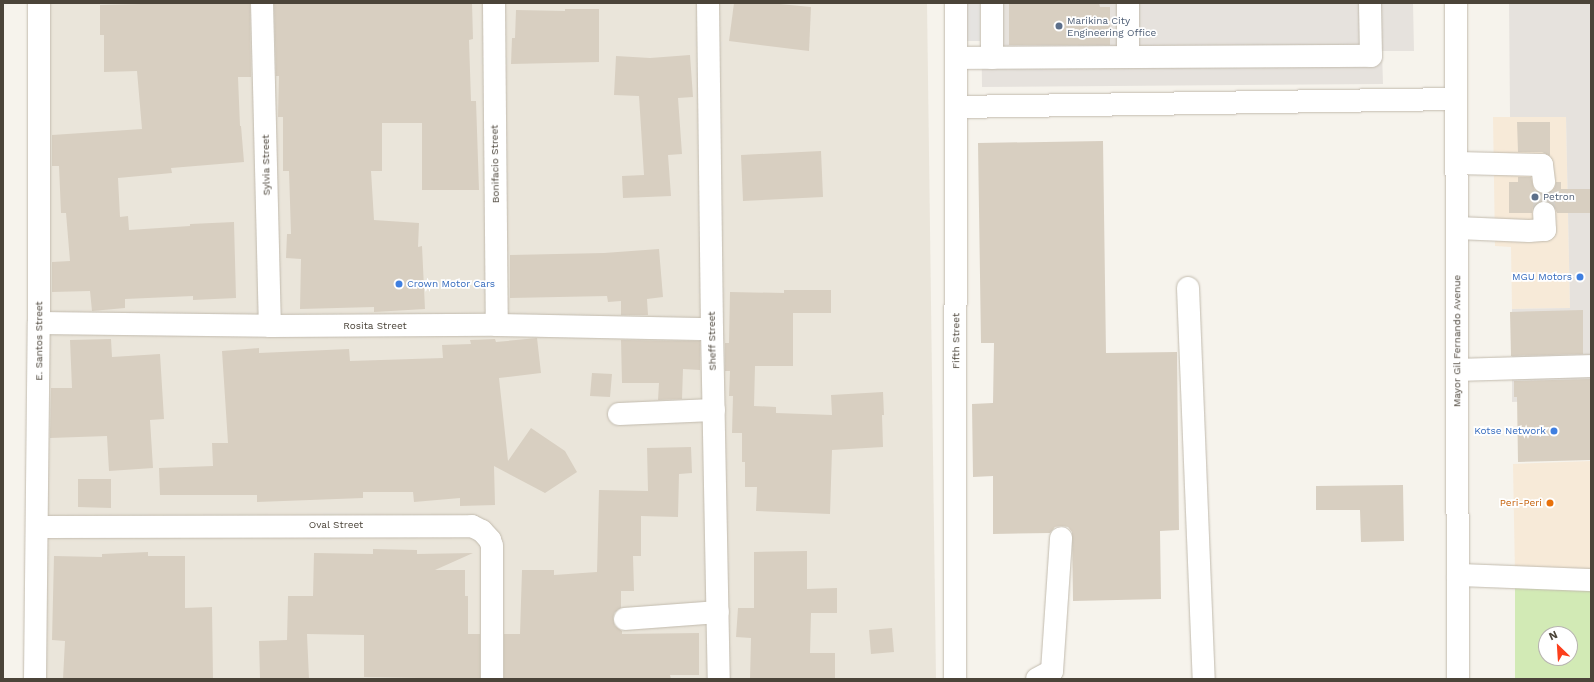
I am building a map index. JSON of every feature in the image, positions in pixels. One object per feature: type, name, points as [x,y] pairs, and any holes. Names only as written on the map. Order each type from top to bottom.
[{"type":"street","name":"E. Santos Street","points":[[34,679],[38,527],[39,3]]},
{"type":"street","name":"Sylvia Street","points":[[262,3],[270,326]]},
{"type":"street","name":"Bonifacio Street","points":[[494,3],[497,325]]},
{"type":"street","name":"Sheff Street","points":[[708,3],[712,329],[719,679]]},
{"type":"street","name":"Fifth Street","points":[[955,679],[956,3]]},
{"type":"street","points":[[992,3],[992,58]]},
{"type":"street","points":[[1128,3],[1128,57]]},
{"type":"street","points":[[956,58],[1371,56],[1370,3]]},
{"type":"street","name":"Mayor Gil Fernando Avenue","points":[[1456,3],[1458,679]]},
{"type":"street","points":[[956,107],[1456,99]]},
{"type":"street","points":[[1456,163],[1542,165],[1544,182]]},
{"type":"street","points":[[1457,228],[1529,231],[1545,230],[1544,213]]},
{"type":"street","points":[[1188,288],[1204,679]]},
{"type":"street","name":"Rosita Street","points":[[39,323],[270,326],[497,325],[712,329]]},
{"type":"street","points":[[1458,370],[1591,366]]},
{"type":"street","points":[[619,414],[714,410]]},
{"type":"street","name":"Oval Street","points":[[38,527],[472,526],[482,531],[490,540],[492,546],[492,679]]},
{"type":"street","points":[[1037,679],[1052,671],[1061,538]]},
{"type":"street","points":[[1458,575],[1591,580]]},
{"type":"street","points":[[625,619],[718,612]]},
{"type":"shaded area","points":[[34,3],[927,3],[936,679],[44,679]]},
{"type":"shaded area","points":[[963,3],[980,3],[980,41],[963,41]]},
{"type":"shaded area","points":[[981,3],[1413,3],[1414,51],[1382,51],[1383,84],[982,87]]},
{"type":"shaded area","points":[[1509,3],[1591,3],[1591,399],[1512,402],[1512,309],[1570,308],[1566,117],[1510,117]]},
{"type":"shaded area","points":[[1493,117],[1566,117],[1570,308],[1512,309],[1511,247],[1495,246]]},
{"type":"shaded area","points":[[1591,461],[1591,573],[1515,575],[1513,464]]},
{"type":"green space","points":[[1591,573],[1591,679],[1515,679],[1515,575]]},
{"type":"building","points":[[250,3],[251,77],[238,77],[240,126],[244,162],[171,168],[172,173],[118,178],[120,217],[128,216],[129,230],[190,226],[190,224],[234,222],[236,298],[193,300],[193,296],[125,299],[125,308],[92,311],[90,291],[52,292],[52,262],[70,261],[66,213],[61,213],[59,166],[52,166],[52,135],[142,129],[137,71],[104,72],[104,35],[100,35],[100,5]]},
{"type":"building","points":[[274,3],[472,3],[473,39],[469,40],[471,101],[476,101],[479,190],[422,190],[422,123],[382,123],[382,171],[371,171],[374,220],[419,223],[418,247],[422,246],[425,309],[374,312],[374,307],[300,309],[301,259],[286,258],[287,234],[291,234],[289,171],[283,171],[283,117],[278,117],[279,76],[276,76]]},
{"type":"building","points":[[734,3],[769,3],[811,7],[809,51],[729,41]]},
{"type":"building","name":"Marikina City Engineering Office","points":[[1009,3],[1099,3],[1100,7],[1110,7],[1110,45],[1009,45]]},
{"type":"building","points":[[565,9],[599,9],[599,62],[511,64],[512,38],[515,38],[516,10],[565,11]]},
{"type":"building","points":[[690,55],[693,97],[678,98],[682,154],[668,155],[671,196],[623,198],[622,176],[644,175],[639,96],[614,95],[616,56],[650,58]]},
{"type":"building","points":[[1517,122],[1550,122],[1550,156],[1542,152],[1518,152]]},
{"type":"building","points":[[1103,141],[1106,353],[1177,352],[1179,530],[1160,531],[1161,599],[1073,601],[1072,532],[1068,527],[1055,527],[1050,533],[993,534],[993,476],[973,477],[972,404],[993,403],[994,343],[981,343],[978,143]]},
{"type":"building","points":[[821,151],[823,197],[743,201],[741,155]]},
{"type":"building","points":[[1518,177],[1531,177],[1534,189],[1539,194],[1551,192],[1555,187],[1556,182],[1561,182],[1561,189],[1591,189],[1591,213],[1557,213],[1554,206],[1550,202],[1544,201],[1537,203],[1533,207],[1532,213],[1509,213],[1509,182],[1518,182]]},
{"type":"building","points":[[659,249],[663,297],[647,299],[648,315],[621,315],[621,301],[608,302],[607,296],[510,298],[510,255],[604,253]]},
{"type":"building","points":[[784,290],[831,290],[831,313],[793,313],[793,366],[755,366],[754,406],[776,407],[776,413],[832,415],[831,395],[883,392],[883,447],[832,450],[830,514],[756,511],[757,487],[745,487],[745,462],[742,462],[742,433],[732,433],[733,396],[729,396],[730,371],[725,371],[725,343],[729,343],[730,292],[784,293]]},
{"type":"building","points":[[1583,310],[1583,354],[1511,356],[1510,312]]},
{"type":"building","points":[[537,338],[541,373],[499,378],[508,461],[531,428],[565,451],[577,472],[545,493],[494,466],[495,505],[460,506],[460,498],[414,502],[413,492],[363,492],[363,498],[257,502],[257,495],[160,495],[159,468],[213,466],[212,443],[228,443],[222,351],[259,348],[259,353],[349,349],[350,361],[443,358],[442,345],[471,344],[470,340],[495,339],[496,342]]},
{"type":"building","points":[[111,339],[112,357],[160,354],[164,419],[150,420],[153,468],[109,471],[107,436],[50,438],[51,388],[72,388],[70,340]]},
{"type":"building","points":[[621,340],[700,341],[700,370],[683,369],[682,399],[658,400],[659,383],[622,383]]},
{"type":"building","points":[[592,373],[612,374],[610,397],[590,396]]},
{"type":"building","name":"Kotse Network","points":[[1591,379],[1591,460],[1518,462],[1517,397],[1514,397],[1514,381]]},
{"type":"building","points":[[691,447],[692,473],[679,474],[678,517],[641,516],[641,556],[633,556],[634,591],[621,591],[621,608],[614,613],[613,620],[615,626],[622,631],[622,634],[699,633],[699,675],[670,675],[671,679],[504,679],[504,634],[520,634],[522,570],[554,570],[554,575],[597,572],[599,490],[648,491],[647,448]]},
{"type":"building","points":[[78,479],[111,479],[111,508],[78,507]]},
{"type":"building","points":[[1403,485],[1404,541],[1361,542],[1360,510],[1316,510],[1316,486]]},
{"type":"building","points":[[373,549],[417,550],[417,554],[473,553],[435,570],[465,570],[465,596],[468,596],[468,634],[480,634],[480,679],[364,677],[364,635],[307,634],[309,679],[260,679],[259,641],[287,640],[288,596],[313,596],[314,553],[373,554]]},
{"type":"building","points":[[807,551],[807,589],[837,588],[837,613],[811,613],[810,653],[835,653],[835,679],[750,679],[751,638],[736,637],[738,608],[754,608],[754,552]]},
{"type":"building","points":[[148,552],[148,556],[185,556],[185,608],[212,607],[213,679],[63,679],[65,641],[52,640],[54,556],[102,557],[102,554]]},
{"type":"building","points":[[892,628],[894,652],[871,654],[869,630]]},
{"type":"tunnel","points":[[1544,182],[1544,213]]},
{"type":"place","name":"Marikina City Engineering Office","points":[[1059,26]]},
{"type":"place","name":"Petron","points":[[1535,197]]},
{"type":"place","name":"MGU Motors","points":[[1580,277]]},
{"type":"place","name":"Crown Motor Cars","points":[[399,284]]},
{"type":"place","name":"Kotse Network","points":[[1554,431]]},
{"type":"place","name":"Peri-Peri","points":[[1550,503]]}]
